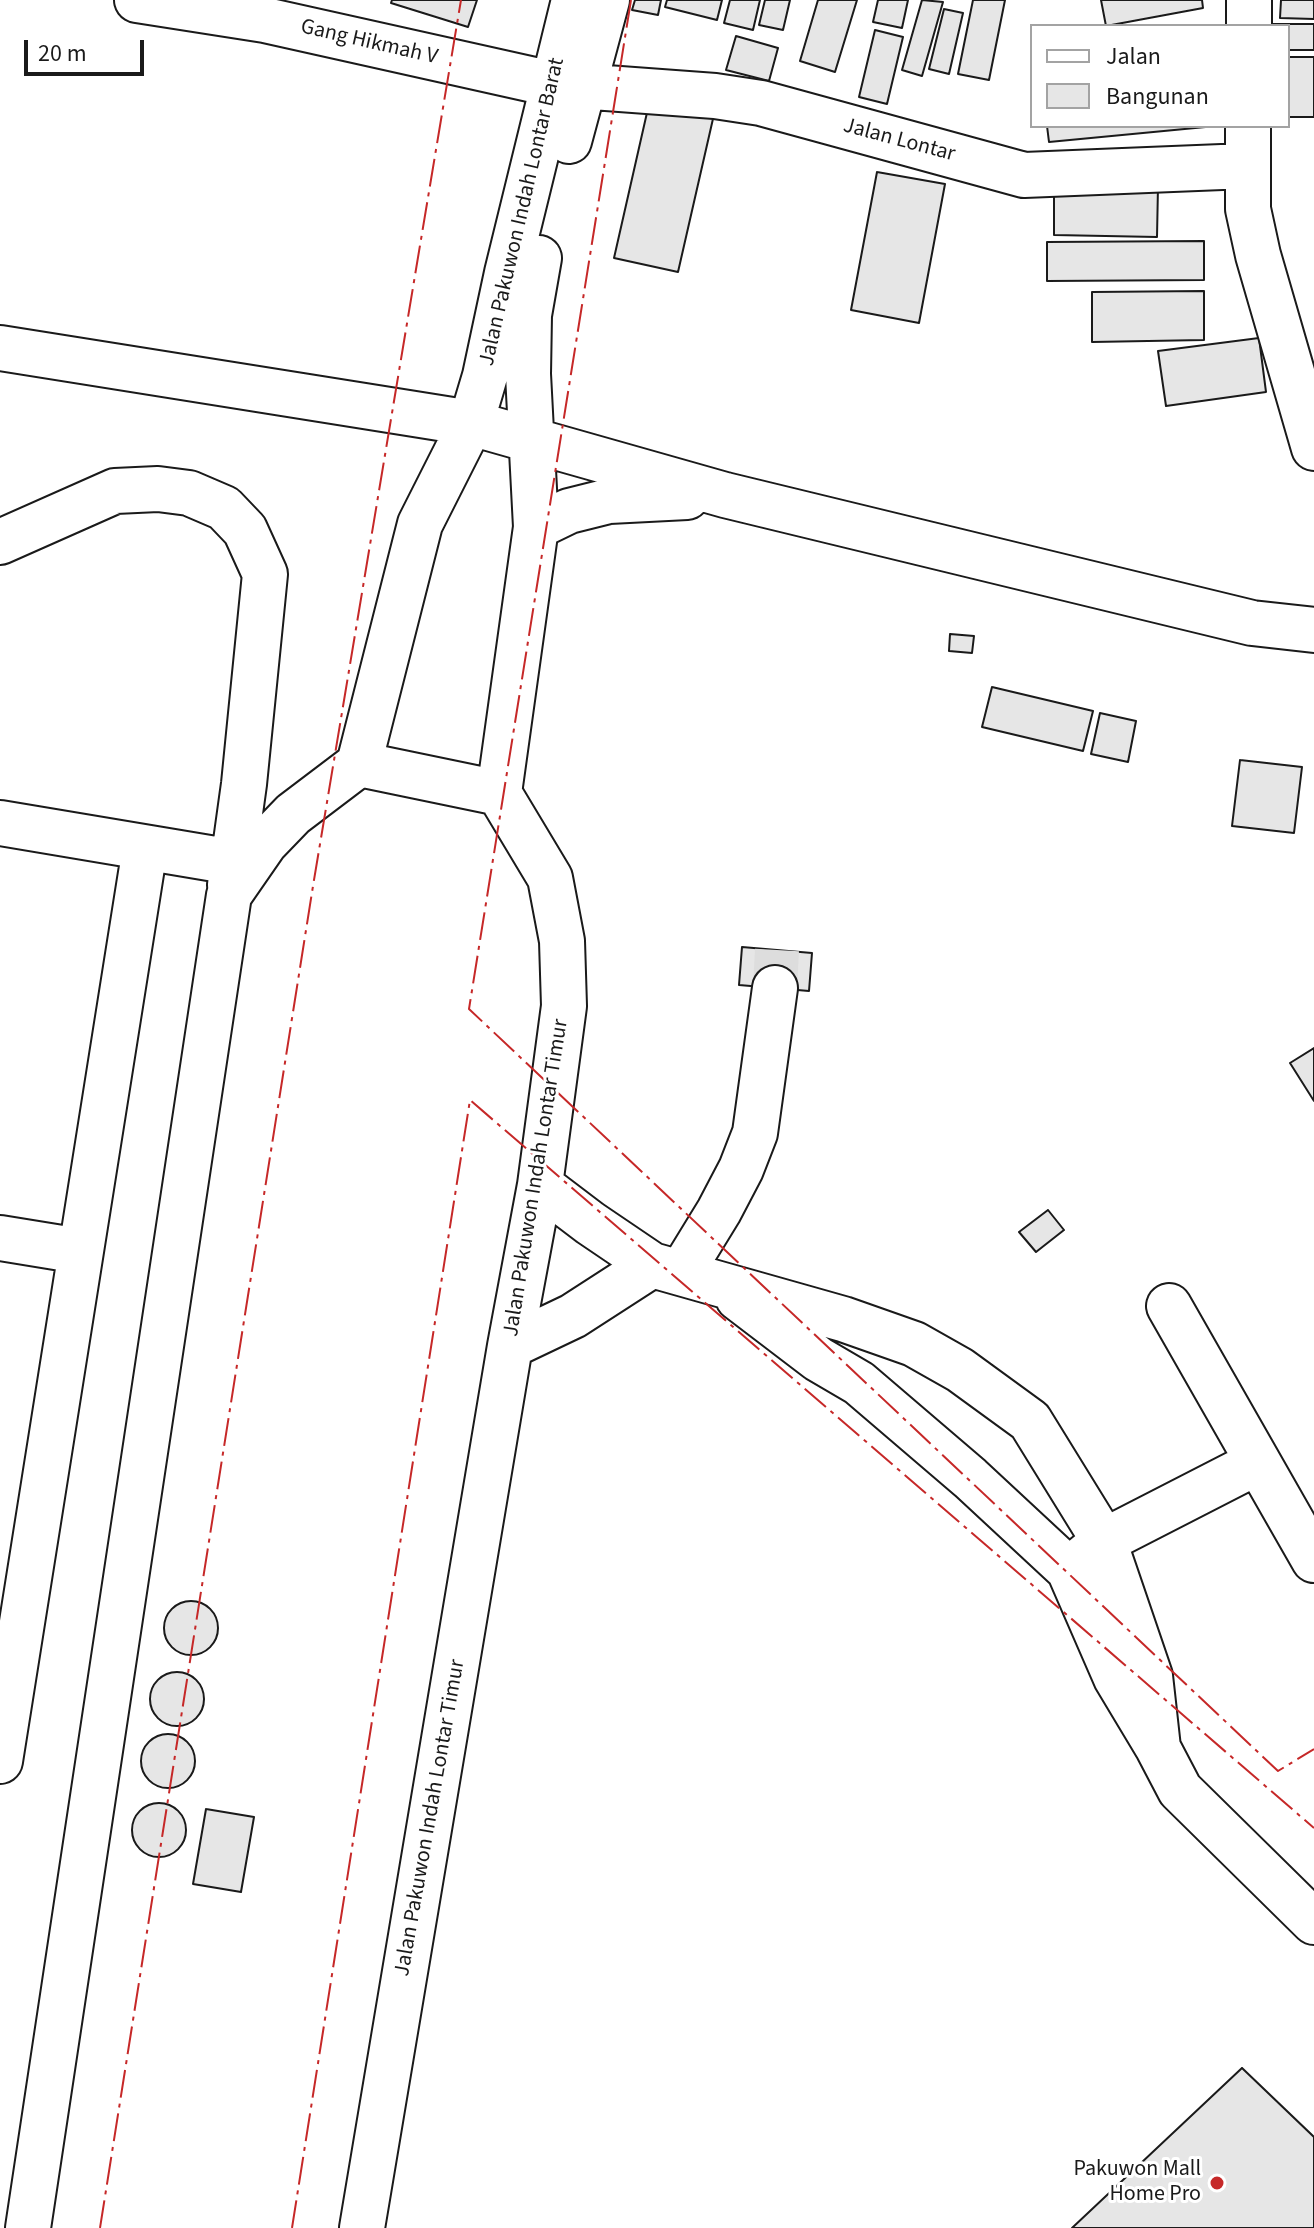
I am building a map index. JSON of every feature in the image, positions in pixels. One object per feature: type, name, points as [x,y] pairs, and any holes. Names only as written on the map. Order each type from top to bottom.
[{"type":"street","name":"Gang Hikmah V","points":[[137,0],[265,20],[568,86]]},
{"type":"street","name":"Jalan Pakuwon Indah Lontar Barat","points":[[471,423],[568,86],[574,0]]},
{"type":"street","points":[[359,764],[499,793],[536,527],[528,374],[529,315],[568,86],[607,0]]},
{"type":"street","points":[[1249,0],[1249,24]]},
{"type":"street","name":"Jalan Lontar","points":[[568,86],[715,96],[761,103],[1024,175],[1247,146]]},
{"type":"street","points":[[1247,146],[1248,209],[1258,255],[1314,448]]},
{"type":"street","points":[[0,348],[471,423],[725,495],[1252,623],[1314,630]]},
{"type":"street","points":[[231,878],[293,814],[359,764],[420,524],[471,423]]},
{"type":"street","points":[[0,542],[115,491],[158,489],[189,493],[224,508],[245,530],[265,574],[244,784],[231,878],[28,2228]]},
{"type":"street","points":[[536,527],[569,511],[609,501],[725,495]]},
{"type":"street","name":"Jalan Pakuwon Indah Lontar Timur","points":[[362,2228],[510,1346],[540,1185],[564,1006],[562,941],[550,878],[499,793]]},
{"type":"street","points":[[0,823],[145,848],[231,878]]},
{"type":"street","points":[[0,1761],[8,1652],[80,1251],[145,848]]},
{"type":"street","points":[[684,1274],[741,1169],[755,1133],[775,988]]},
{"type":"street","points":[[540,1185],[590,1223],[684,1274],[859,1383],[970,1478],[1069,1570],[1116,1678],[1180,1790],[1314,1922]]},
{"type":"street","points":[[0,1238],[80,1251]]},
{"type":"street","points":[[510,1346],[573,1316],[684,1274],[843,1319],[900,1339],[960,1370],[1030,1421],[1104,1541],[1150,1676],[1158,1748]]},
{"type":"street","points":[[1169,1306],[1314,1560]]},
{"type":"street","points":[[1069,1570],[1104,1541],[1258,1462]]},
{"type":"building","points":[[392,0],[477,0],[468,27],[391,3]]},
{"type":"building","points":[[635,0],[661,0],[658,15],[632,10]]},
{"type":"building","points":[[667,0],[722,0],[717,20],[665,7]]},
{"type":"building","points":[[730,0],[760,0],[753,30],[724,23]]},
{"type":"building","points":[[765,0],[790,0],[783,30],[759,25]]},
{"type":"building","points":[[818,0],[857,0],[835,72],[800,61]]},
{"type":"building","points":[[878,0],[908,0],[902,28],[873,22]]},
{"type":"building","points":[[922,0],[943,2],[922,76],[902,70]]},
{"type":"building","points":[[973,0],[1005,0],[989,80],[958,74]]},
{"type":"building","points":[[1101,0],[1202,0],[1203,8],[1106,24]]},
{"type":"building","points":[[1281,0],[1314,0],[1314,19],[1280,18]]},
{"type":"building","points":[[944,9],[963,13],[949,74],[929,69]]},
{"type":"building","points":[[1290,24],[1314,24],[1314,50],[1290,50]]},
{"type":"building","points":[[875,30],[903,37],[887,104],[859,97]]},
{"type":"building","points":[[736,36],[778,48],[769,81],[726,70]]},
{"type":"building","points":[[1290,57],[1314,57],[1314,117],[1290,117]]},
{"type":"building","points":[[651,95],[715,110],[678,272],[614,258]]},
{"type":"building","points":[[1047,128],[1195,128],[1049,142]]},
{"type":"building","points":[[877,172],[945,184],[919,323],[851,310]]},
{"type":"building","points":[[1054,185],[1158,186],[1157,237],[1054,235]]},
{"type":"building","points":[[1204,241],[1204,280],[1047,281],[1047,242]]},
{"type":"building","points":[[1204,291],[1204,340],[1092,342],[1092,292]]},
{"type":"building","points":[[1259,338],[1266,392],[1166,406],[1158,351]]},
{"type":"building","points":[[950,634],[974,636],[972,653],[949,651]]},
{"type":"building","points":[[992,687],[1093,711],[1083,751],[982,727]]},
{"type":"building","points":[[1100,713],[1136,721],[1128,762],[1091,754]]},
{"type":"building","points":[[1240,760],[1302,767],[1294,833],[1232,826]]},
{"type":"building","points":[[742,947],[812,953],[809,991],[739,985]]},
{"type":"building","points":[[1314,1048],[1314,1101],[1290,1063]]},
{"type":"building","points":[[1048,1210],[1064,1230],[1036,1252],[1019,1232]]},
{"type":"building","points":[[191,1601],[210,1609],[218,1628],[210,1647],[191,1655],[172,1647],[164,1628],[172,1609]]},
{"type":"building","points":[[177,1672],[196,1680],[204,1699],[196,1718],[177,1726],[158,1718],[150,1699],[158,1680]]},
{"type":"building","points":[[168,1734],[187,1742],[195,1761],[187,1780],[168,1788],[149,1780],[141,1761],[149,1742]]},
{"type":"building","points":[[159,1803],[178,1811],[186,1830],[178,1849],[159,1857],[140,1849],[132,1830],[140,1811]]},
{"type":"building","points":[[206,1809],[254,1817],[241,1892],[193,1884]]},
{"type":"building","name":"Pakuwon Mall Home Pro","points":[[1242,2068],[1314,2137],[1314,2228],[1072,2228]]},
{"type":"tunnel","points":[[775,988],[777,950]]},
{"type":"power","points":[[100,2228],[313,886],[461,0]]},
{"type":"power","points":[[631,0],[469,1009],[1278,1771],[1314,1749]]},
{"type":"power","points":[[292,2228],[470,1100],[1314,1828]]},
{"type":"place","name":"Pakuwon Mall Home Pro","points":[[1217,2183]]}]
